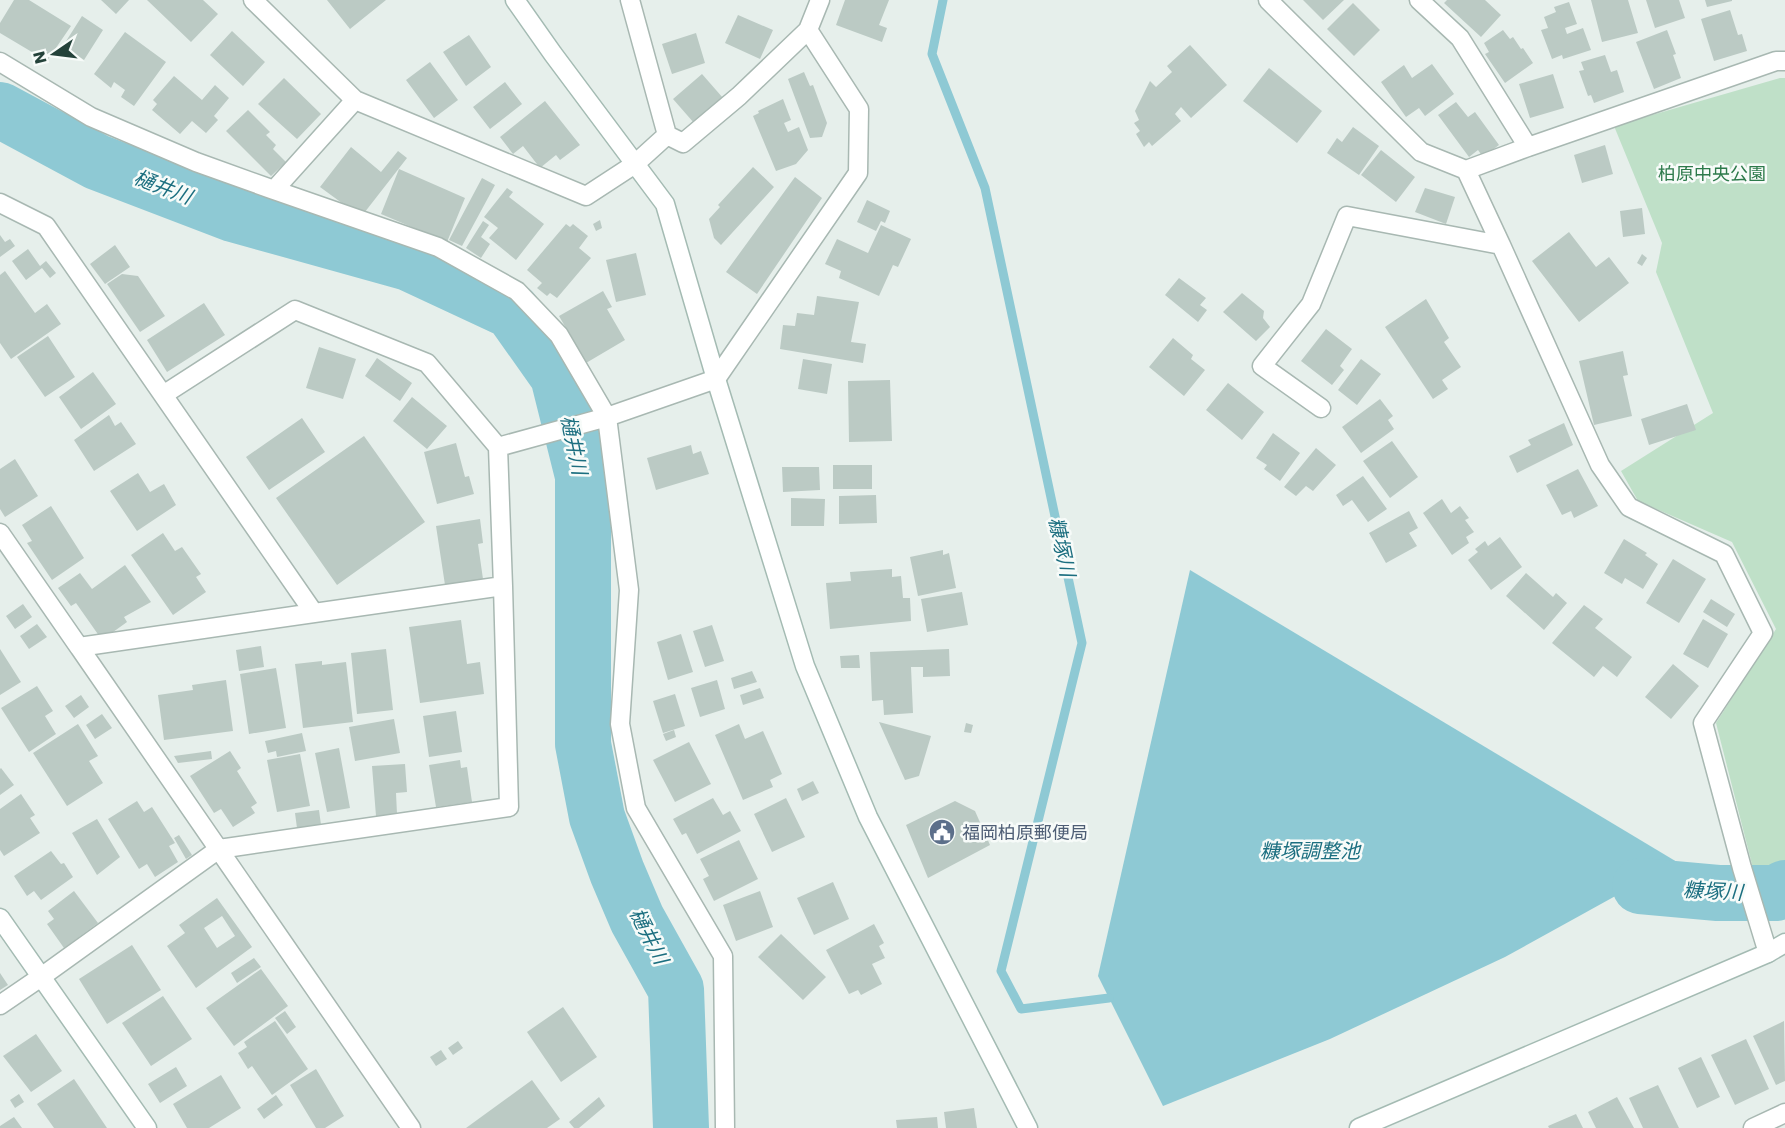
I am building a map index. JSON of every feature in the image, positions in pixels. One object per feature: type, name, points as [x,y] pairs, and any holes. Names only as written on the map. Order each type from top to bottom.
[{"type":"street","points":[[253,0],[355,100],[586,196],[635,164],[667,135]]},
{"type":"street","points":[[515,0],[665,204],[716,379],[805,666],[868,817],[1028,1128]]},
{"type":"street","points":[[630,0],[667,135],[683,143],[740,96],[808,30],[820,0]]},
{"type":"street","points":[[1268,0],[1421,153],[1466,171],[1600,465],[1629,507],[1724,554],[1763,633],[1703,723],[1742,868],[1768,952]]},
{"type":"street","points":[[1419,0],[1460,38],[1528,147]]},
{"type":"street","points":[[498,447],[598,419],[716,379],[858,173],[859,109],[808,30]]},
{"type":"street","points":[[1466,171],[1528,147],[1776,61],[1785,61]]},
{"type":"street","points":[[0,62],[91,117],[196,162],[438,247],[517,291],[559,336],[598,419],[629,590],[620,724],[636,808],[723,956],[725,1128]]},
{"type":"street","points":[[274,190],[355,100]]},
{"type":"street","points":[[0,203],[46,226],[314,613]]},
{"type":"street","points":[[1320,408],[1262,366],[1311,304],[1347,216],[1501,245]]},
{"type":"street","points":[[0,1005],[219,849],[509,807],[498,447],[427,363],[295,310],[163,395]]},
{"type":"street","points":[[0,533],[411,1128]]},
{"type":"street","points":[[79,647],[503,586]]},
{"type":"street","points":[[0,918],[147,1128]]},
{"type":"street","points":[[1359,1128],[1785,943]]},
{"type":"street","points":[[1753,1128],[1785,1113]]},
{"type":"green space","name":"柏原中央公園","points":[[1785,78],[1785,877],[1775,884],[1756,880],[1716,723],[1776,629],[1732,542],[1638,501],[1621,471],[1713,413],[1656,272],[1662,243],[1614,126]]},
{"type":"water","name":"糠塚調整池","points":[[1190,570],[1677,862],[1505,957],[1330,1039],[1163,1106],[1098,976]]},
{"type":"building","points":[[14,0],[29,0],[71,26],[47,61],[0,33],[0,23]]},
{"type":"building","points":[[101,0],[129,0],[116,14]]},
{"type":"building","points":[[147,0],[203,0],[218,14],[191,42]]},
{"type":"building","points":[[327,0],[386,0],[350,29]]},
{"type":"building","points":[[845,0],[889,0],[879,25],[887,28],[882,42],[836,25]]},
{"type":"building","points":[[1303,0],[1344,0],[1323,20]]},
{"type":"building","points":[[1447,0],[1485,0],[1501,15],[1481,37],[1444,3]]},
{"type":"building","points":[[1591,0],[1628,0],[1638,33],[1602,42]]},
{"type":"building","points":[[1646,0],[1679,0],[1685,18],[1655,28]]},
{"type":"building","points":[[1705,0],[1732,0],[1732,1],[1707,7]]},
{"type":"building","points":[[1569,2],[1577,24],[1565,28],[1567,34],[1583,28],[1591,50],[1563,59],[1562,55],[1552,59],[1541,30],[1548,28],[1544,17],[1556,12],[1554,7]]},
{"type":"building","points":[[1353,3],[1380,30],[1354,56],[1327,29]]},
{"type":"building","points":[[1730,10],[1738,35],[1742,34],[1747,51],[1714,61],[1701,19]]},
{"type":"building","points":[[738,15],[773,30],[760,59],[725,43]]},
{"type":"building","points":[[82,16],[103,30],[84,60],[63,46]]},
{"type":"building","points":[[1503,30],[1510,39],[1513,37],[1521,49],[1523,48],[1533,63],[1505,83],[1485,54],[1489,52],[1484,43]]},
{"type":"building","points":[[1667,30],[1676,54],[1673,55],[1681,78],[1654,89],[1636,42]]},
{"type":"building","points":[[232,31],[265,62],[243,86],[210,55]]},
{"type":"building","points":[[125,32],[166,62],[134,106],[121,97],[125,90],[114,82],[111,88],[94,74]]},
{"type":"building","points":[[696,33],[705,63],[672,74],[662,44]]},
{"type":"building","points":[[469,35],[491,67],[466,86],[443,52]]},
{"type":"building","points":[[1190,45],[1227,85],[1191,118],[1181,107],[1175,114],[1181,121],[1152,146],[1149,142],[1144,147],[1136,134],[1140,131],[1134,123],[1139,120],[1135,111],[1150,81],[1156,87],[1172,72],[1167,66]]},
{"type":"building","points":[[1605,55],[1611,72],[1617,70],[1624,92],[1594,103],[1591,95],[1588,96],[1579,71],[1584,70],[1581,62]]},
{"type":"building","points":[[430,62],[458,100],[434,118],[406,80]]},
{"type":"building","points":[[1432,64],[1454,94],[1425,116],[1419,108],[1406,117],[1381,82],[1404,65],[1412,78]]},
{"type":"building","points":[[1269,68],[1322,111],[1297,143],[1243,101]]},
{"type":"building","points":[[804,72],[810,86],[813,85],[827,123],[822,137],[810,138],[788,79]]},
{"type":"building","points":[[702,74],[723,98],[694,123],[673,99]]},
{"type":"building","points":[[1553,74],[1564,108],[1530,118],[1519,84]]},
{"type":"building","points":[[174,76],[202,100],[215,85],[229,98],[214,116],[218,120],[206,133],[192,121],[180,134],[152,110],[157,104],[153,100]]},
{"type":"building","points":[[284,78],[321,114],[297,139],[258,104]]},
{"type":"building","points":[[505,82],[522,104],[490,129],[473,107]]},
{"type":"building","points":[[783,99],[791,120],[784,123],[788,132],[799,127],[808,150],[796,164],[776,171],[753,116],[759,113],[758,111]]},
{"type":"building","points":[[545,101],[580,145],[560,160],[556,155],[540,168],[523,146],[513,154],[500,137]]},
{"type":"building","points":[[1456,102],[1468,117],[1475,112],[1499,145],[1483,157],[1478,150],[1469,157],[1438,115]]},
{"type":"building","points":[[248,110],[270,132],[266,135],[276,145],[273,149],[286,162],[271,176],[226,131]]},
{"type":"building","points":[[1353,127],[1379,146],[1359,175],[1327,153],[1337,138],[1342,142]]},
{"type":"building","points":[[1605,145],[1613,174],[1582,183],[1574,155]]},
{"type":"building","points":[[351,147],[381,172],[398,151],[407,158],[361,217],[320,187]]},
{"type":"building","points":[[1381,150],[1415,177],[1396,202],[1361,175]]},
{"type":"building","points":[[753,167],[774,187],[721,245],[714,238],[709,219],[720,207],[718,205]]},
{"type":"building","points":[[399,169],[465,198],[447,242],[381,214]]},
{"type":"building","points":[[795,177],[822,198],[757,294],[726,272]]},
{"type":"building","points":[[482,178],[495,185],[462,246],[449,240]]},
{"type":"building","points":[[507,188],[513,192],[509,197],[544,224],[516,260],[489,238],[498,228],[484,217]]},
{"type":"building","points":[[1425,188],[1455,197],[1446,224],[1415,212]]},
{"type":"building","points":[[867,200],[890,211],[885,223],[881,221],[876,231],[857,222]]},
{"type":"building","points":[[1642,208],[1645,234],[1623,237],[1620,211]]},
{"type":"building","points":[[600,220],[602,228],[596,231],[593,224]]},
{"type":"building","points":[[483,221],[489,225],[481,237],[490,244],[481,258],[466,248]]},
{"type":"building","points":[[566,224],[570,227],[573,224],[588,236],[579,248],[591,258],[557,298],[550,293],[547,296],[537,288],[542,283],[527,270]]},
{"type":"building","points":[[881,225],[911,239],[898,267],[893,265],[879,296],[839,278],[841,271],[825,264],[837,239],[868,253]]},
{"type":"building","points":[[1569,232],[1596,267],[1609,257],[1629,283],[1579,322],[1532,261]]},
{"type":"building","points":[[0,235],[5,242],[10,239],[15,246],[0,257]]},
{"type":"building","points":[[115,245],[130,267],[105,284],[90,264]]},
{"type":"building","points":[[28,249],[40,266],[46,261],[56,273],[50,278],[42,268],[26,280],[12,261]]},
{"type":"building","points":[[636,253],[646,295],[616,302],[606,260]]},
{"type":"building","points":[[1642,254],[1647,258],[1642,266],[1637,263]]},
{"type":"building","points":[[5,271],[35,313],[47,304],[61,324],[11,359],[0,343],[0,275]]},
{"type":"building","points":[[122,274],[138,276],[165,316],[140,332],[107,284]]},
{"type":"building","points":[[1179,278],[1206,298],[1200,305],[1207,310],[1198,322],[1165,295]]},
{"type":"building","points":[[603,291],[612,307],[607,309],[625,340],[586,363],[559,316]]},
{"type":"building","points":[[1242,293],[1264,311],[1263,318],[1270,327],[1256,341],[1223,312]]},
{"type":"building","points":[[817,296],[859,302],[851,342],[866,344],[863,363],[780,349],[783,325],[795,326],[797,313],[814,315]]},
{"type":"building","points":[[1426,299],[1449,338],[1444,342],[1461,367],[1442,380],[1448,389],[1433,399],[1385,327]]},
{"type":"building","points":[[204,303],[225,335],[167,372],[147,340]]},
{"type":"building","points":[[1326,329],[1352,349],[1340,366],[1344,370],[1332,385],[1301,361]]},
{"type":"building","points":[[48,336],[75,377],[45,397],[17,357]]},
{"type":"building","points":[[1173,338],[1193,355],[1191,359],[1205,370],[1184,396],[1149,367]]},
{"type":"building","points":[[319,347],[356,359],[343,399],[306,388]]},
{"type":"building","points":[[1623,351],[1628,375],[1623,376],[1632,416],[1594,425],[1579,361]]},
{"type":"building","points":[[377,358],[412,383],[400,401],[365,376]]},
{"type":"building","points":[[803,359],[832,364],[827,394],[798,389]]},
{"type":"building","points":[[1361,359],[1381,374],[1357,405],[1338,390]]},
{"type":"building","points":[[93,372],[116,404],[81,429],[59,397]]},
{"type":"building","points":[[890,380],[892,441],[849,442],[848,381]]},
{"type":"building","points":[[1228,383],[1264,412],[1242,440],[1206,410]]},
{"type":"building","points":[[412,397],[447,426],[427,449],[393,421]]},
{"type":"building","points":[[1380,399],[1393,416],[1388,420],[1394,429],[1361,453],[1342,427]]},
{"type":"building","points":[[1687,404],[1696,430],[1649,445],[1641,419]]},
{"type":"building","points":[[109,415],[115,426],[121,422],[136,444],[94,471],[74,440]]},
{"type":"building","points":[[302,418],[325,452],[269,490],[246,457]]},
{"type":"building","points":[[1564,423],[1573,445],[1517,473],[1509,456],[1531,445],[1528,440]]},
{"type":"building","points":[[1273,433],[1300,453],[1280,481],[1264,469],[1267,465],[1256,458]]},
{"type":"building","points":[[364,436],[425,522],[337,585],[276,498]]},
{"type":"building","points":[[1392,441],[1418,477],[1390,498],[1363,461]]},
{"type":"building","points":[[456,443],[465,477],[469,476],[474,494],[437,504],[424,452]]},
{"type":"building","points":[[691,445],[693,454],[701,451],[709,474],[656,490],[647,458]]},
{"type":"building","points":[[1316,448],[1336,465],[1313,491],[1306,486],[1296,496],[1284,487]]},
{"type":"building","points":[[15,459],[38,496],[5,517],[0,509],[0,469]]},
{"type":"building","points":[[833,465],[872,465],[872,489],[833,489]]},
{"type":"building","points":[[782,467],[819,467],[820,490],[783,492]]},
{"type":"building","points":[[1578,469],[1598,506],[1574,518],[1571,511],[1562,515],[1546,485]]},
{"type":"building","points":[[138,473],[150,492],[164,484],[176,505],[137,531],[110,491]]},
{"type":"building","points":[[1363,476],[1387,509],[1368,522],[1352,500],[1343,506],[1336,495]]},
{"type":"building","points":[[876,495],[877,523],[839,524],[839,496]]},
{"type":"building","points":[[791,498],[825,499],[824,526],[791,526]]},
{"type":"building","points":[[1442,499],[1451,513],[1460,506],[1469,518],[1465,520],[1474,532],[1466,537],[1469,543],[1452,555],[1423,513]]},
{"type":"building","points":[[51,506],[84,558],[52,580],[27,543],[32,541],[22,525]]},
{"type":"building","points":[[1409,511],[1418,528],[1409,533],[1417,546],[1386,563],[1369,533]]},
{"type":"building","points":[[480,519],[483,543],[478,544],[483,579],[445,585],[436,526]]},
{"type":"building","points":[[163,533],[175,551],[182,547],[201,574],[196,577],[206,592],[173,615],[131,555]]},
{"type":"building","points":[[1500,537],[1522,567],[1491,590],[1468,560],[1478,552],[1475,549],[1485,541],[1488,546]]},
{"type":"building","points":[[1624,539],[1647,553],[1645,555],[1658,564],[1643,589],[1625,578],[1622,584],[1604,573]]},
{"type":"building","points":[[943,550],[943,555],[949,553],[956,588],[918,596],[910,557]]},
{"type":"building","points":[[1673,559],[1706,579],[1679,623],[1646,603]]},
{"type":"building","points":[[125,565],[151,602],[124,617],[127,622],[102,640],[76,603],[71,606],[58,588],[80,573],[92,589]]},
{"type":"building","points":[[892,569],[892,577],[901,576],[903,598],[910,598],[911,621],[830,629],[826,583],[851,581],[850,572]]},
{"type":"building","points":[[1526,573],[1553,597],[1556,593],[1567,603],[1544,630],[1506,596]]},
{"type":"building","points":[[962,592],[968,625],[927,632],[921,599]]},
{"type":"building","points":[[1711,599],[1735,614],[1727,627],[1703,612]]},
{"type":"building","points":[[23,604],[32,617],[15,629],[6,616]]},
{"type":"building","points":[[1584,605],[1603,619],[1595,628],[1632,657],[1617,677],[1603,666],[1594,677],[1552,643]]},
{"type":"building","points":[[1703,619],[1728,634],[1708,668],[1683,654]]},
{"type":"building","points":[[461,620],[467,664],[480,662],[484,694],[420,703],[409,627]]},
{"type":"building","points":[[37,624],[47,637],[29,649],[20,636]]},
{"type":"building","points":[[712,625],[724,661],[705,667],[693,631]]},
{"type":"building","points":[[681,634],[693,672],[668,680],[657,642]]},
{"type":"building","points":[[261,646],[264,667],[239,671],[236,650]]},
{"type":"building","points":[[0,649],[21,682],[0,695]]},
{"type":"building","points":[[386,649],[393,710],[357,714],[351,653]]},
{"type":"building","points":[[949,649],[950,676],[923,677],[923,667],[911,667],[913,713],[884,715],[883,700],[872,701],[870,652]]},
{"type":"building","points":[[859,655],[860,668],[841,668],[840,656]]},
{"type":"building","points":[[322,661],[322,665],[346,662],[353,722],[303,728],[295,664]]},
{"type":"building","points":[[1673,664],[1699,686],[1671,719],[1645,697]]},
{"type":"building","points":[[276,668],[286,728],[249,734],[240,674]]},
{"type":"building","points":[[752,671],[757,682],[734,689],[731,678]]},
{"type":"building","points":[[226,680],[233,731],[164,740],[158,695],[193,690],[192,685]]},
{"type":"building","points":[[717,680],[725,709],[700,717],[691,688]]},
{"type":"building","points":[[37,686],[53,711],[45,716],[56,734],[29,752],[1,708]]},
{"type":"building","points":[[760,688],[764,698],[743,705],[740,695]]},
{"type":"building","points":[[675,694],[685,726],[663,733],[653,701]]},
{"type":"building","points":[[81,695],[89,707],[74,718],[65,706]]},
{"type":"building","points":[[456,711],[462,752],[429,757],[423,716]]},
{"type":"building","points":[[102,714],[112,728],[95,739],[86,725]]},
{"type":"building","points":[[394,719],[400,753],[355,761],[349,727]]},
{"type":"building","points":[[879,722],[931,736],[919,776],[905,780]]},
{"type":"building","points":[[966,723],[973,725],[971,733],[964,732]]},
{"type":"building","points":[[78,724],[98,756],[89,761],[103,783],[67,806],[33,753]]},
{"type":"building","points":[[739,724],[745,739],[763,731],[782,774],[770,780],[773,787],[743,800],[715,735]]},
{"type":"building","points":[[674,730],[676,737],[666,741],[663,734]]},
{"type":"building","points":[[302,733],[306,751],[277,757],[276,751],[268,753],[265,741]]},
{"type":"building","points":[[689,742],[711,784],[675,802],[653,760]]},
{"type":"building","points":[[339,748],[350,808],[327,812],[315,753]]},
{"type":"building","points":[[211,751],[212,759],[178,763],[174,756]]},
{"type":"building","points":[[230,751],[241,768],[237,771],[257,803],[251,807],[255,813],[233,827],[221,809],[214,813],[190,776]]},
{"type":"building","points":[[300,754],[310,806],[277,812],[267,760]]},
{"type":"building","points":[[460,760],[461,768],[467,767],[472,802],[436,807],[429,765]]},
{"type":"building","points":[[405,764],[407,792],[396,793],[397,814],[376,816],[372,766]]},
{"type":"building","points":[[0,769],[14,785],[0,795]]},
{"type":"building","points":[[813,781],[819,793],[802,801],[797,789]]},
{"type":"building","points":[[21,794],[35,815],[30,818],[40,833],[4,856],[0,850],[0,809]]},
{"type":"building","points":[[713,798],[723,815],[730,811],[741,831],[697,854],[686,833],[682,835],[673,819]]},
{"type":"building","points":[[786,798],[805,837],[772,852],[754,814]]},
{"type":"building","points":[[137,801],[144,812],[152,807],[175,843],[169,846],[178,862],[155,877],[147,864],[139,869],[108,819]]},
{"type":"building","points":[[955,801],[975,811],[990,845],[928,878],[906,825]]},
{"type":"building","points":[[319,810],[321,825],[297,828],[295,813]]},
{"type":"building","points":[[97,819],[120,857],[97,875],[72,833]]},
{"type":"building","points":[[179,835],[192,855],[186,859],[174,838]]},
{"type":"building","points":[[739,840],[758,879],[714,901],[703,879],[709,876],[700,859]]},
{"type":"building","points":[[51,851],[61,864],[64,863],[73,877],[41,900],[34,891],[27,896],[14,876]]},
{"type":"building","points":[[833,882],[849,919],[814,935],[797,898]]},
{"type":"building","points":[[74,891],[98,923],[64,948],[47,924],[54,919],[48,911]]},
{"type":"building","points":[[760,891],[773,927],[736,941],[723,905]]},
{"type":"building","points":[[217,898],[252,947],[196,988],[167,946],[185,933],[179,925]],"holes":[[[222,916],[235,936],[217,948],[204,928]]]},
{"type":"building","points":[[874,924],[884,943],[879,946],[885,958],[872,964],[882,984],[861,995],[858,990],[849,994],[826,950]]},
{"type":"building","points":[[781,934],[826,977],[803,1000],[758,957]]},
{"type":"building","points":[[132,945],[161,990],[107,1024],[79,979]]},
{"type":"building","points":[[254,958],[261,967],[237,983],[231,973]]},
{"type":"building","points":[[261,969],[288,1006],[234,1046],[206,1008]]},
{"type":"building","points":[[0,973],[8,985],[0,990]]},
{"type":"building","points":[[163,996],[192,1039],[151,1066],[122,1023]]},
{"type":"building","points":[[563,1007],[597,1057],[561,1082],[527,1032]]},
{"type":"building","points":[[285,1011],[296,1027],[287,1034],[275,1018]]},
{"type":"building","points":[[275,1021],[308,1069],[272,1095],[252,1066],[248,1069],[238,1053],[247,1047],[244,1042]]},
{"type":"building","points":[[1784,1021],[1785,1081],[1776,1085],[1753,1036]]},
{"type":"building","points":[[36,1034],[62,1071],[31,1092],[3,1056]]},
{"type":"building","points":[[1746,1039],[1769,1089],[1735,1105],[1711,1055]]},
{"type":"building","points":[[458,1041],[463,1048],[453,1055],[448,1048]]},
{"type":"building","points":[[441,1050],[447,1059],[436,1066],[430,1057]]},
{"type":"building","points":[[1701,1057],[1720,1097],[1697,1108],[1678,1068]]},
{"type":"building","points":[[176,1067],[187,1086],[160,1103],[148,1084]]},
{"type":"building","points":[[316,1069],[344,1116],[325,1128],[316,1128],[290,1085]]},
{"type":"building","points":[[221,1075],[241,1108],[209,1128],[187,1128],[173,1104]]},
{"type":"building","points":[[74,1079],[107,1128],[54,1128],[37,1104]]},
{"type":"building","points":[[532,1080],[560,1119],[547,1128],[466,1128]]},
{"type":"building","points":[[1658,1085],[1679,1128],[1643,1128],[1629,1098]]},
{"type":"building","points":[[19,1094],[24,1102],[15,1108],[10,1100]]},
{"type":"building","points":[[276,1095],[283,1105],[264,1119],[257,1109]]},
{"type":"building","points":[[599,1097],[605,1106],[579,1128],[574,1128],[569,1122]]},
{"type":"building","points":[[1617,1097],[1634,1128],[1596,1128],[1588,1112]]},
{"type":"building","points":[[974,1108],[977,1128],[946,1128],[944,1112]]},
{"type":"building","points":[[1576,1114],[1583,1128],[1549,1128],[1548,1126]]},
{"type":"building","points":[[14,1117],[22,1128],[0,1128],[0,1126]]},
{"type":"building","points":[[937,1117],[938,1128],[897,1128],[896,1120]]},
{"type":"waterway","name":"糠塚川","points":[[943,0],[932,54],[985,188],[1082,643],[1001,971],[1021,1009],[1109,998]]},
{"type":"waterway","name":"樋井川","points":[[0,110],[97,162],[233,214],[409,263],[512,311],[558,376],[583,476],[583,744],[597,817],[617,872],[637,919],[676,989],[681,1128]]},
{"type":"waterway","name":"糠塚川","points":[[1640,886],[1718,893],[1776,893],[1785,888]]},
{"type":"place","name":"福岡柏原郵便局","points":[[942,832]]}]
